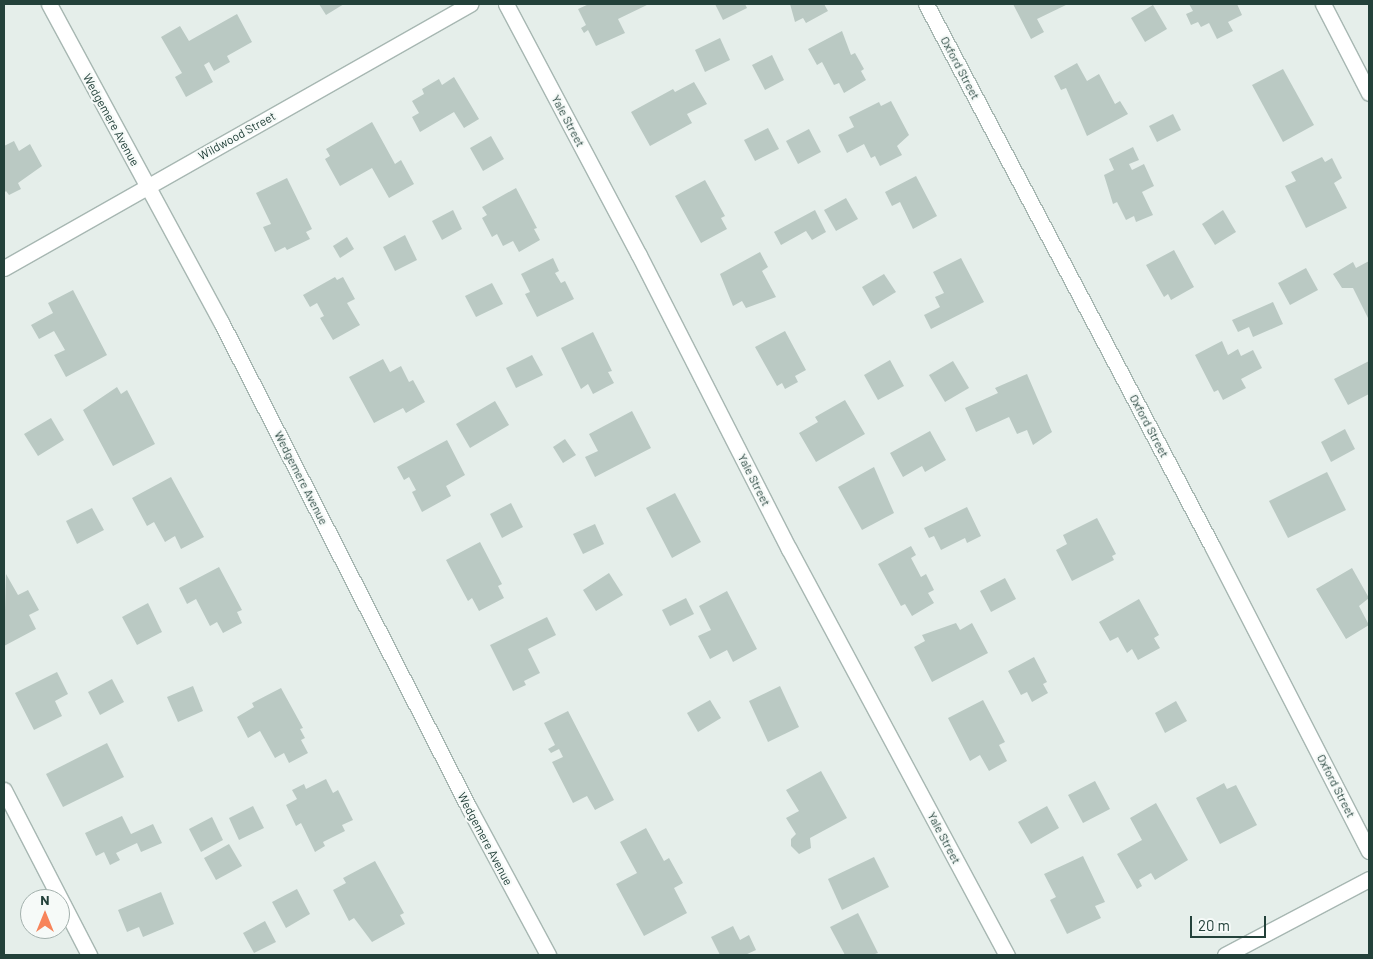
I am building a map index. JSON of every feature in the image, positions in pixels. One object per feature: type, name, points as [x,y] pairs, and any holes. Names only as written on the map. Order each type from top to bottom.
[{"type":"street","name":"Wedgemere Avenue","points":[[48,4],[221,322],[469,808],[548,955]]},
{"type":"street","name":"Wildwood Street","points":[[4,268],[470,4]]},
{"type":"street","name":"Yale Street","points":[[506,4],[639,255],[789,549],[1007,955]]},
{"type":"street","name":"Oxford Street","points":[[926,4],[1212,546],[1369,851]]},
{"type":"street","points":[[1323,4],[1369,93]]},
{"type":"street","points":[[4,790],[89,955]]},
{"type":"street","points":[[1225,955],[1369,879]]},
{"type":"building","points":[[319,4],[344,4],[326,15]]},
{"type":"building","points":[[589,4],[649,4],[618,19],[625,33],[596,46],[588,30],[584,33],[581,28],[586,25],[578,9]]},
{"type":"building","points":[[715,4],[745,4],[747,8],[723,20]]},
{"type":"building","points":[[790,4],[824,4],[828,11],[806,23],[803,18],[795,22]]},
{"type":"building","points":[[1013,4],[1068,4],[1037,19],[1044,32],[1031,39]]},
{"type":"building","points":[[1189,4],[1237,4],[1242,15],[1228,22],[1233,31],[1217,39],[1209,23],[1201,27],[1198,22],[1191,25],[1186,14],[1193,11]]},
{"type":"building","points":[[1153,5],[1167,29],[1145,42],[1131,18]]},
{"type":"building","points":[[237,14],[252,42],[227,56],[230,62],[214,71],[209,62],[204,65],[213,82],[186,97],[175,77],[182,73],[161,37],[180,26],[189,41]]},
{"type":"building","points":[[842,31],[851,55],[855,53],[864,69],[861,71],[866,80],[844,93],[839,83],[834,85],[822,62],[817,65],[808,49]]},
{"type":"building","points":[[720,38],[730,60],[705,72],[695,50]]},
{"type":"building","points":[[772,55],[784,80],[765,90],[752,65]]},
{"type":"building","points":[[1077,63],[1087,81],[1099,74],[1115,104],[1120,101],[1128,114],[1087,136],[1066,88],[1061,90],[1054,76]]},
{"type":"building","points":[[1283,69],[1314,125],[1283,142],[1252,85]]},
{"type":"building","points":[[454,77],[479,119],[464,128],[454,112],[420,132],[412,117],[419,113],[412,101],[424,94],[422,89],[439,79],[442,85]]},
{"type":"building","points":[[694,82],[707,104],[687,114],[692,123],[650,146],[631,112],[673,89],[675,92]]},
{"type":"building","points":[[891,101],[909,135],[897,146],[902,155],[880,166],[875,156],[871,158],[864,144],[847,153],[838,135],[854,127],[849,117],[879,102],[881,106]]},
{"type":"building","points":[[1173,114],[1181,130],[1157,142],[1149,126]]},
{"type":"building","points":[[372,122],[395,164],[401,160],[414,184],[389,198],[372,168],[340,186],[325,159],[330,156],[326,149]]},
{"type":"building","points":[[768,128],[779,149],[755,161],[744,140]]},
{"type":"building","points":[[809,129],[821,152],[798,164],[786,141]]},
{"type":"building","points":[[491,136],[504,159],[483,171],[470,148]]},
{"type":"building","points":[[14,141],[19,151],[30,144],[42,166],[18,183],[21,189],[9,195],[6,191],[4,193],[4,146]]},
{"type":"building","points":[[1133,147],[1139,160],[1129,164],[1132,170],[1144,164],[1154,186],[1142,192],[1153,215],[1136,222],[1134,216],[1126,220],[1117,202],[1113,204],[1104,175],[1114,170],[1109,159]]},
{"type":"building","points":[[1322,157],[1325,162],[1332,158],[1342,178],[1334,183],[1347,208],[1306,228],[1285,186],[1296,181],[1291,172]]},
{"type":"building","points":[[916,176],[937,216],[913,229],[900,202],[892,206],[885,192]]},
{"type":"building","points":[[287,178],[312,229],[306,232],[310,239],[287,250],[285,247],[275,252],[263,227],[271,224],[256,193]]},
{"type":"building","points":[[705,180],[725,216],[721,218],[727,229],[701,243],[675,196]]},
{"type":"building","points":[[516,188],[537,228],[534,229],[540,240],[519,252],[513,241],[503,246],[497,234],[492,237],[482,218],[487,215],[482,207]]},
{"type":"building","points":[[846,198],[858,219],[836,231],[824,210]]},
{"type":"building","points":[[453,210],[462,229],[442,240],[432,221]]},
{"type":"building","points":[[815,210],[826,232],[812,240],[806,231],[781,245],[774,232]]},
{"type":"building","points":[[1223,210],[1236,232],[1215,245],[1202,224]]},
{"type":"building","points":[[405,235],[417,260],[395,271],[383,247]]},
{"type":"building","points":[[347,237],[354,249],[340,258],[333,246]]},
{"type":"building","points":[[1174,250],[1194,287],[1171,300],[1168,294],[1164,297],[1146,265]]},
{"type":"building","points":[[760,252],[768,267],[762,271],[776,297],[746,308],[742,301],[733,306],[720,274]]},
{"type":"building","points":[[553,258],[559,271],[555,273],[561,283],[565,281],[574,299],[537,317],[525,294],[530,292],[521,274]]},
{"type":"building","points":[[961,258],[984,302],[931,329],[924,315],[940,307],[935,297],[944,293],[933,272]]},
{"type":"building","points":[[1369,261],[1369,320],[1353,288],[1342,288],[1333,274],[1353,262],[1356,268]]},
{"type":"building","points":[[1306,268],[1318,290],[1290,305],[1278,283]]},
{"type":"building","points":[[884,274],[896,292],[873,306],[862,287]]},
{"type":"building","points":[[335,277],[337,280],[343,277],[355,299],[347,303],[360,325],[333,340],[320,318],[324,316],[317,303],[310,307],[303,295]]},
{"type":"building","points":[[492,283],[503,304],[476,317],[465,296]]},
{"type":"building","points":[[73,290],[107,355],[66,377],[54,355],[65,350],[54,331],[39,339],[31,325],[53,313],[48,303]]},
{"type":"building","points":[[1273,302],[1283,324],[1253,337],[1249,327],[1238,332],[1232,320]]},
{"type":"building","points":[[785,331],[806,370],[795,376],[798,382],[785,389],[782,383],[777,386],[755,347]]},
{"type":"building","points":[[593,332],[612,371],[608,372],[614,383],[593,394],[588,384],[581,389],[561,348]]},
{"type":"building","points":[[1222,341],[1228,355],[1238,349],[1241,356],[1253,350],[1262,368],[1241,379],[1246,388],[1223,400],[1218,390],[1214,392],[1195,355]]},
{"type":"building","points":[[532,355],[543,375],[516,388],[506,368]]},
{"type":"building","points":[[383,359],[390,372],[401,366],[409,382],[413,380],[425,402],[406,413],[403,408],[374,423],[349,377]]},
{"type":"building","points":[[890,360],[904,386],[878,400],[864,375]]},
{"type":"building","points":[[953,361],[969,388],[945,402],[929,375]]},
{"type":"building","points":[[1369,361],[1369,394],[1348,405],[1334,379]]},
{"type":"building","points":[[1027,374],[1052,432],[1033,445],[1027,430],[1017,434],[1009,417],[976,432],[965,408],[998,393],[995,388]]},
{"type":"building","points":[[117,387],[121,394],[127,390],[155,444],[113,466],[83,410]]},
{"type":"building","points":[[845,400],[865,434],[816,462],[799,433],[818,422],[815,417]]},
{"type":"building","points":[[495,401],[509,425],[470,448],[456,424]]},
{"type":"building","points":[[632,411],[651,448],[595,477],[585,457],[598,451],[589,434]]},
{"type":"building","points":[[51,418],[64,440],[38,456],[24,434]]},
{"type":"building","points":[[1345,429],[1355,449],[1331,462],[1321,442]]},
{"type":"building","points":[[930,431],[946,460],[925,472],[922,466],[903,477],[890,453]]},
{"type":"building","points":[[565,439],[576,455],[563,463],[553,447]]},
{"type":"building","points":[[447,440],[465,475],[446,486],[451,496],[422,512],[412,492],[416,490],[409,477],[404,480],[397,467]]},
{"type":"building","points":[[874,467],[894,513],[862,530],[838,487]]},
{"type":"building","points":[[1327,472],[1346,510],[1288,538],[1269,501]]},
{"type":"building","points":[[171,477],[204,537],[181,549],[175,536],[165,542],[154,522],[147,526],[132,498]]},
{"type":"building","points":[[675,493],[701,542],[672,558],[646,508]]},
{"type":"building","points":[[511,503],[523,527],[502,538],[490,514]]},
{"type":"building","points":[[967,507],[981,536],[967,543],[965,538],[941,550],[934,536],[929,538],[924,528]]},
{"type":"building","points":[[92,508],[104,530],[77,544],[66,521]]},
{"type":"building","points":[[1097,518],[1116,554],[1112,556],[1114,560],[1072,581],[1056,550],[1067,544],[1063,535]]},
{"type":"building","points":[[595,524],[604,544],[583,554],[573,534]]},
{"type":"building","points":[[480,542],[502,584],[498,586],[504,598],[479,611],[472,598],[468,601],[446,560]]},
{"type":"building","points":[[911,546],[916,555],[911,558],[921,577],[926,574],[934,590],[928,593],[934,603],[912,616],[905,604],[901,606],[878,564]]},
{"type":"building","points":[[219,567],[242,610],[237,612],[242,623],[223,633],[217,622],[210,626],[196,599],[187,604],[179,588]]},
{"type":"building","points":[[1352,568],[1369,598],[1359,606],[1369,625],[1346,639],[1316,589]]},
{"type":"building","points":[[609,573],[623,595],[596,611],[583,590]]},
{"type":"building","points":[[6,574],[18,595],[28,590],[39,610],[29,615],[36,629],[4,646]]},
{"type":"building","points":[[1005,578],[1016,599],[991,612],[980,591]]},
{"type":"building","points":[[727,591],[757,649],[733,662],[727,650],[710,659],[698,636],[711,630],[699,606]]},
{"type":"building","points":[[686,598],[694,614],[670,626],[662,610]]},
{"type":"building","points":[[1139,599],[1159,635],[1154,638],[1160,648],[1138,660],[1132,649],[1127,653],[1118,637],[1110,641],[1099,622]]},
{"type":"building","points":[[148,603],[162,632],[137,645],[122,617]]},
{"type":"building","points":[[547,617],[556,635],[528,649],[540,673],[524,681],[526,685],[513,691],[490,645]]},
{"type":"building","points":[[956,623],[960,630],[972,623],[988,653],[932,682],[914,647],[925,641],[922,635]]},
{"type":"building","points":[[1034,657],[1047,682],[1043,684],[1048,693],[1032,702],[1027,692],[1021,695],[1008,671]]},
{"type":"building","points":[[57,672],[68,694],[55,701],[62,716],[34,730],[15,693]]},
{"type":"building","points":[[112,679],[124,702],[100,715],[88,692]]},
{"type":"building","points":[[193,686],[203,711],[178,722],[167,697]]},
{"type":"building","points":[[780,686],[799,727],[768,742],[749,701]]},
{"type":"building","points":[[281,688],[303,728],[300,729],[305,738],[301,740],[308,753],[289,763],[284,753],[275,758],[260,731],[248,738],[237,717],[254,707],[252,703]]},
{"type":"building","points":[[710,700],[721,718],[698,732],[687,713]]},
{"type":"building","points":[[983,700],[1005,742],[999,745],[1007,761],[989,771],[980,755],[970,761],[948,718]]},
{"type":"building","points":[[1176,701],[1187,721],[1165,733],[1155,713]]},
{"type":"building","points":[[568,711],[614,800],[595,810],[587,796],[573,803],[552,762],[563,757],[559,749],[551,753],[548,749],[555,745],[544,723]]},
{"type":"building","points":[[107,743],[124,777],[63,807],[46,774]]},
{"type":"building","points":[[821,771],[847,818],[810,838],[811,848],[799,854],[791,846],[791,839],[796,834],[786,818],[799,811],[786,790]]},
{"type":"building","points":[[326,779],[333,793],[338,790],[353,820],[342,825],[345,831],[323,842],[325,846],[315,852],[301,823],[296,826],[286,805],[297,799],[292,790],[304,784],[306,789]]},
{"type":"building","points":[[1095,781],[1110,809],[1083,823],[1068,795]]},
{"type":"building","points":[[1224,783],[1227,789],[1236,785],[1257,825],[1220,844],[1196,798]]},
{"type":"building","points":[[1156,803],[1188,860],[1155,880],[1151,873],[1139,880],[1142,886],[1137,889],[1117,854],[1142,840],[1130,818]]},
{"type":"building","points":[[253,806],[264,828],[239,840],[229,818]]},
{"type":"building","points":[[1047,806],[1059,828],[1031,844],[1018,822]]},
{"type":"building","points":[[122,816],[131,834],[153,824],[162,843],[141,852],[137,843],[116,853],[120,860],[110,865],[104,852],[96,856],[85,833]]},
{"type":"building","points":[[212,817],[223,840],[201,852],[189,829]]},
{"type":"building","points":[[646,828],[664,861],[669,858],[683,883],[674,888],[687,913],[644,936],[616,884],[637,873],[620,842]]},
{"type":"building","points":[[229,844],[242,866],[216,880],[204,858]]},
{"type":"building","points":[[1083,856],[1105,902],[1095,906],[1101,918],[1067,934],[1050,900],[1056,897],[1044,874]]},
{"type":"building","points":[[874,857],[889,887],[842,910],[828,879]]},
{"type":"building","points":[[375,861],[404,913],[400,915],[405,924],[372,942],[354,918],[349,921],[333,890],[346,883],[343,878]]},
{"type":"building","points":[[297,889],[310,914],[286,928],[272,902]]},
{"type":"building","points":[[161,892],[174,924],[143,937],[139,927],[127,932],[118,910]]},
{"type":"building","points":[[858,913],[878,953],[872,955],[845,955],[830,927]]},
{"type":"building","points":[[265,921],[276,942],[254,953],[243,933]]},
{"type":"building","points":[[733,926],[740,940],[749,935],[756,950],[745,955],[720,955],[711,937]]}]
